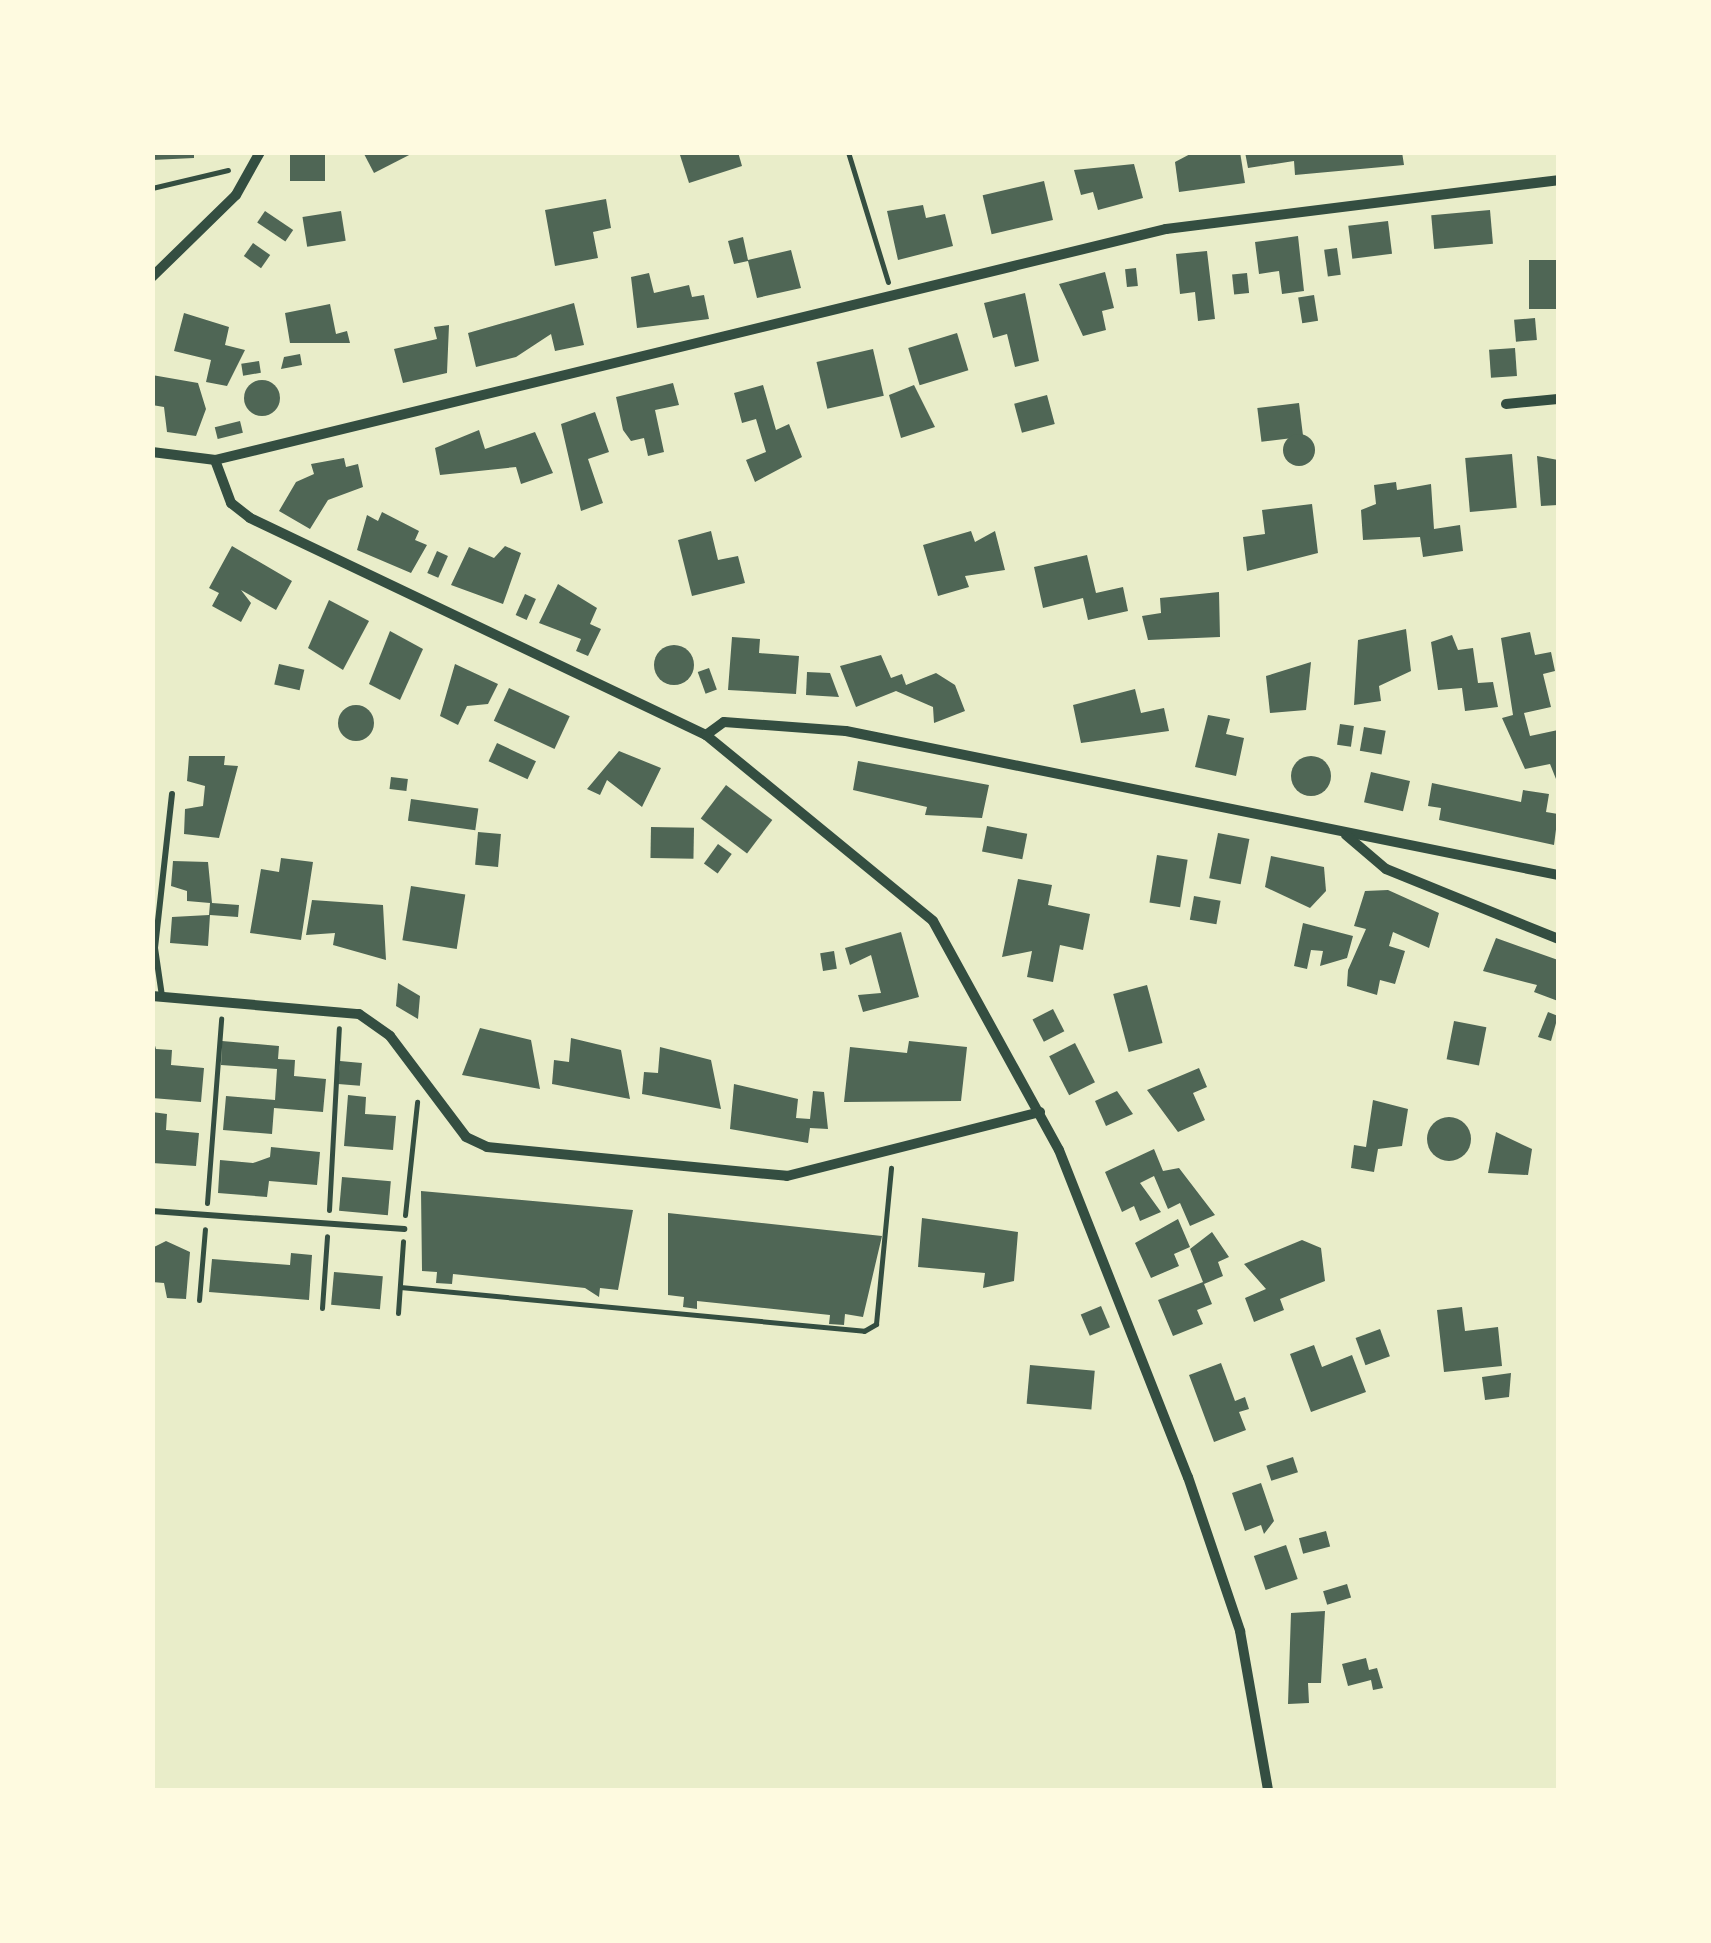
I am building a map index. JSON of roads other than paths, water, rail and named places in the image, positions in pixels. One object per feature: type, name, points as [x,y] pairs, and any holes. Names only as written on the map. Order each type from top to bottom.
[{"type":"street","points":[[152,277],[236,195],[258,158]]},
{"type":"street","points":[[152,452],[215,460],[1166,230],[1558,180]]},
{"type":"street","points":[[1506,404],[1558,399]]},
{"type":"street","points":[[215,460],[231,503],[250,518],[706,734],[933,921],[1040,1112],[1222,1568],[1268,1790]]},
{"type":"street","points":[[706,734],[724,722],[846,731],[1558,875]]},
{"type":"street","points":[[1346,834],[1386,869],[1558,939]]},
{"type":"street","points":[[157,997],[341,1010],[380,1026],[466,1137],[486,1147],[770,1178],[1040,1112]]},
{"type":"lane","points":[[157,997],[155,948],[172,794]]},
{"type":"lane","points":[[152,1211],[404,1229]]}]
